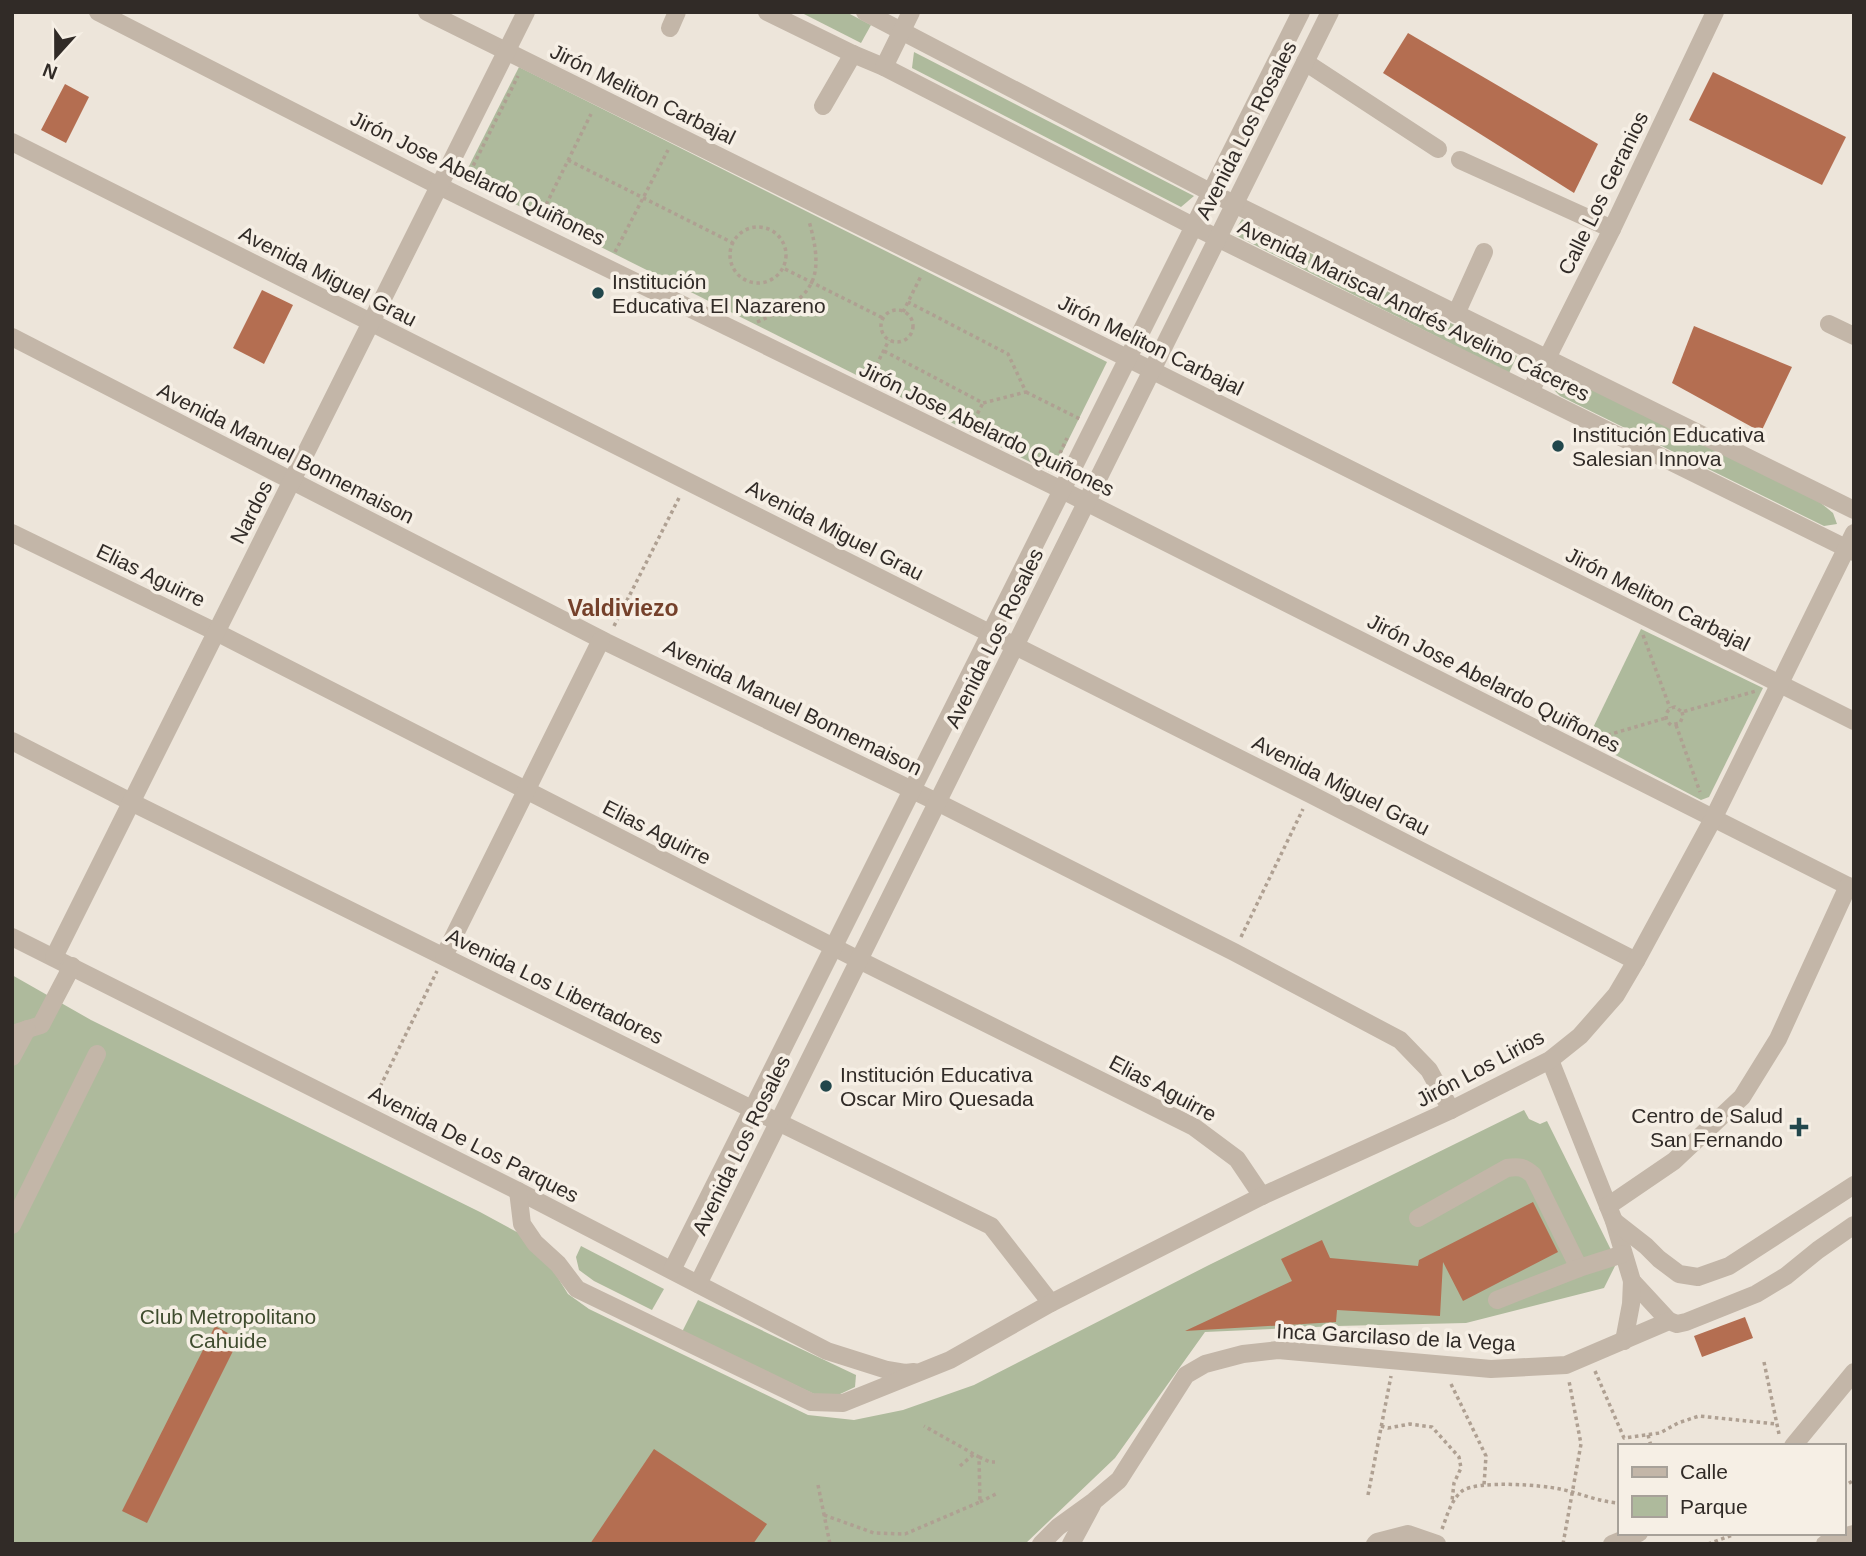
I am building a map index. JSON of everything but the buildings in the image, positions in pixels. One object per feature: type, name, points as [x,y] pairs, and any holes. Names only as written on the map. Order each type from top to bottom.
[{"type":"street","name":"Jirón Jose Abelardo Quiñones","points":[[98,12],[439,186],[1064,491],[1851,888]]},
{"type":"street","name":"Jirón Meliton Carbajal","points":[[427,12],[1854,722]]},
{"type":"street","name":"Nardos","points":[[54,957],[526,12]]},
{"type":"street","name":"Avenida Mariscal Andrés Avelino Cáceres","points":[[767,12],[884,67],[1195,227],[1530,392],[1851,544]]},
{"type":"street","name":"Avenida Mariscal Andrés Avelino Cáceres","points":[[865,12],[1212,194],[1854,510]]},
{"type":"street","points":[[884,67],[911,12]]},
{"type":"street","name":"Avenida Los Rosales","points":[[672,1270],[1130,360],[1301,12]]},
{"type":"street","name":"Avenida Los Rosales","points":[[698,1284],[1330,12]]},
{"type":"street","name":"Calle Los Geranios","points":[[1530,392],[1612,229],[1715,12]]},
{"type":"street","points":[[823,106],[853,54]]},
{"type":"street","points":[[1306,62],[1438,149]]},
{"type":"street","name":"Avenida Miguel Grau","points":[[12,142],[1310,794],[1636,961]]},
{"type":"street","points":[[1461,160],[1612,229]]},
{"type":"street","points":[[1456,314],[1484,251]]},
{"type":"street","points":[[1829,324],[1854,336]]},
{"type":"street","name":"Avenida Manuel Bonnemaison","points":[[12,337],[603,641],[937,802],[1234,952],[1400,1040],[1429,1070],[1451,1110]]},
{"type":"street","name":"Elias Aguirre","points":[[12,533],[216,632],[859,960],[1195,1127],[1237,1159],[1262,1196]]},
{"type":"street","name":"Jirón Los Lirios","points":[[518,1191],[522,1224],[535,1243],[558,1264],[577,1289],[811,1402],[843,1404],[950,1360],[1051,1303],[1262,1196],[1451,1110],[1550,1060],[1580,1036],[1616,995],[1636,961],[1851,544]]},
{"type":"street","points":[[444,956],[603,641]]},
{"type":"street","name":"Avenida Los Libertadores","points":[[12,741],[991,1226],[1051,1303]]},
{"type":"street","points":[[1611,1213],[1674,1161],[1741,1097],[1778,1039],[1851,888]]},
{"type":"street","name":"Avenida De Los Parques","points":[[12,937],[518,1191],[828,1351],[887,1370],[921,1372]]},
{"type":"street","points":[[12,1057],[20,1031],[41,1025],[72,967]]},
{"type":"street","points":[[12,1225],[97,1054]]},
{"type":"street","points":[[1550,1060],[1611,1213],[1633,1281],[1669,1321]]},
{"type":"street","points":[[1418,1219],[1507,1168],[1526,1168],[1533,1175],[1578,1268]]},
{"type":"street","points":[[1611,1213],[1659,1259],[1679,1274],[1698,1277],[1729,1266],[1854,1185]]},
{"type":"street","name":"Inca Garcilaso de la Vega","points":[[1094,1502],[1119,1480],[1186,1375],[1205,1364],[1243,1354],[1278,1350],[1491,1369],[1566,1365],[1669,1321],[1677,1324],[1686,1322],[1756,1294],[1786,1276],[1854,1225]]},
{"type":"street","points":[[1497,1300],[1578,1268],[1623,1254]]},
{"type":"street","points":[[1624,1341],[1632,1304],[1633,1281]]},
{"type":"street","points":[[1786,1440],[1854,1372]]},
{"type":"street","points":[[1041,1544],[1058,1527],[1094,1502]]},
{"type":"street","points":[[1071,1544],[1094,1502]]},
{"type":"street","points":[[1375,1544],[1408,1534],[1437,1544]]},
{"type":"street","points":[[1825,1544],[1854,1534]]},
{"type":"street","points":[[1612,1544],[1634,1535]]},
{"type":"path","points":[[466,178],[520,71]]},
{"type":"path","points":[[532,231],[599,98]]},
{"type":"path","points":[[607,268],[676,136]]},
{"type":"path","points":[[568,159],[733,243]]},
{"type":"path","points":[[767,329],[756,323],[783,311],[800,299],[812,282],[817,264],[816,245],[808,215],[819,221]]},
{"type":"path","points":[[750,228],[769,229],[777,233],[787,250],[784,268],[770,281],[751,283],[743,279],[732,265],[730,256],[733,243],[741,232],[750,228]]},
{"type":"path","points":[[903,312],[929,261]]},
{"type":"path","points":[[784,268],[883,318]]},
{"type":"path","points":[[908,302],[1008,354],[1026,391],[1096,427]]},
{"type":"path","points":[[890,311],[903,312],[912,320],[910,336],[901,342],[889,340],[881,328],[883,318],[890,311]]},
{"type":"path","points":[[863,393],[889,340]]},
{"type":"path","points":[[884,351],[983,403],[1026,391]]},
{"type":"path","points":[[964,442],[983,403]]},
{"type":"path","points":[[1051,471],[1078,418]]},
{"type":"path","points":[[603,641],[687,481]]},
{"type":"path","points":[[1642,616],[1641,630],[1670,708]]},
{"type":"path","points":[[1682,712],[1778,684]]},
{"type":"path","points":[[1670,708],[1675,707],[1682,712]]},
{"type":"path","points":[[1670,708],[1667,722],[1676,725]]},
{"type":"path","points":[[1676,725],[1682,720],[1682,712]]},
{"type":"path","points":[[1570,747],[1666,718]]},
{"type":"path","points":[[1676,725],[1708,817]]},
{"type":"path","points":[[1234,952],[1310,794]]},
{"type":"path","points":[[366,1114],[444,956]]},
{"type":"path","points":[[1588,1356],[1624,1438],[1660,1433],[1699,1416],[1776,1424]]},
{"type":"path","points":[[1368,1495],[1391,1380],[1390,1360]]},
{"type":"path","points":[[1763,1363],[1776,1424],[1786,1440]]},
{"type":"path","points":[[1442,1365],[1486,1456],[1483,1485]]},
{"type":"path","points":[[1563,1544],[1581,1444],[1566,1365]]},
{"type":"path","points":[[1381,1426],[1388,1429],[1410,1424],[1432,1427],[1459,1457],[1461,1468],[1454,1483],[1452,1503],[1437,1544]]},
{"type":"path","points":[[924,1426],[979,1457],[995,1462]]},
{"type":"path","points":[[1648,1435],[1650,1444]]},
{"type":"path","points":[[960,1466],[974,1454]]},
{"type":"path","points":[[979,1457],[980,1502]]},
{"type":"path","points":[[1452,1503],[1464,1489],[1494,1483],[1558,1488],[1618,1503]]},
{"type":"path","points":[[818,1485],[830,1544]]},
{"type":"path","points":[[824,1515],[874,1533],[905,1534],[996,1494]]},
{"type":"path","points":[[1708,1544],[1733,1535]]},
{"type":"green space","points":[[800,12],[846,12],[871,25],[861,43]]},
{"type":"green space","points":[[914,52],[1194,196],[1181,207],[912,68]]},
{"type":"green space","points":[[519,67],[1107,362],[1052,473],[463,178]]},
{"type":"green space","points":[[1242,219],[1517,356],[1509,373],[1233,234]]},
{"type":"green space","points":[[1554,376],[1567,377],[1816,499],[1833,513],[1837,524],[1824,526],[1560,396],[1553,389]]},
{"type":"green space","points":[[1641,629],[1763,688],[1709,797],[1701,800],[1587,740]]},
{"type":"green space","name":"Club Metropolitano Cahuide","points":[[12,975],[91,1020],[526,1237],[548,1262],[568,1294],[589,1309],[808,1415],[854,1420],[903,1410],[974,1385],[1209,1265],[1524,1110],[1529,1119],[1540,1124],[1547,1121],[1617,1262],[1604,1288],[1466,1323],[1205,1332],[1115,1458],[1025,1544],[12,1544]]},
{"type":"green space","points":[[581,1246],[664,1289],[652,1310],[594,1281],[579,1270],[576,1257]]},
{"type":"green space","points":[[698,1300],[856,1375],[855,1387],[838,1395],[814,1394],[682,1332]]},
{"type":"place","name":"Institución Educativa El Nazareno","points":[[598,293]]},
{"type":"place","name":"Institución Educativa Salesian Innova","points":[[1558,446]]},
{"type":"place","name":"Institución Educativa Oscar Miro Quesada","points":[[826,1086]]},
{"type":"place","name":"Centro de Salud San Fernando","points":[[1799,1127]]},
{"type":"district","name":"Valdiviezo","points":[[623,608]]}]
